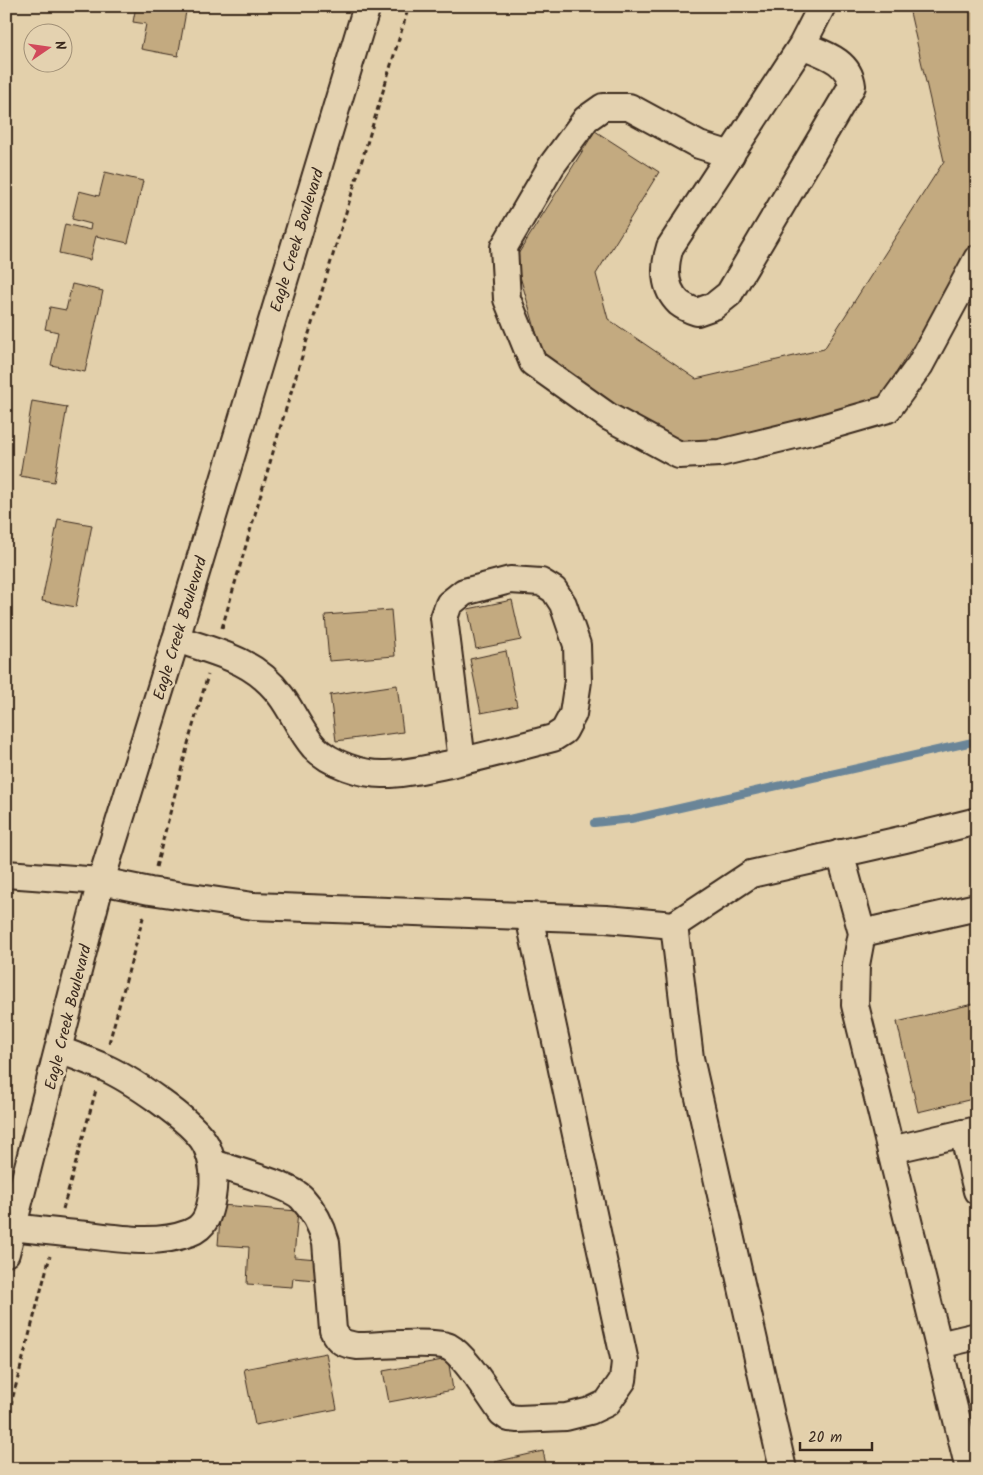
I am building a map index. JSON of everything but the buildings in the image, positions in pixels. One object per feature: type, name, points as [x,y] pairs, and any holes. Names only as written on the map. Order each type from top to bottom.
[{"type":"street","name":"Eagle Creek Boulevard","points":[[6,1253],[101,881],[176,640],[367,6]]},
{"type":"street","points":[[802,44],[840,62],[850,75],[852,86],[729,294],[714,306],[697,312],[680,304],[669,291],[665,264],[670,247],[802,44],[822,6]]},
{"type":"street","points":[[731,155],[699,145],[629,107],[603,107],[586,119],[552,166],[504,247],[507,299],[533,363],[609,417],[679,454],[720,453],[815,430],[888,409],[920,365],[977,259]]},
{"type":"street","points":[[176,640],[243,662],[264,677],[281,696],[300,728],[315,748],[333,760],[359,772],[387,774],[431,768],[462,761],[553,738],[564,731],[573,714],[578,681],[577,645],[563,604],[554,590],[541,582],[510,580],[464,592],[448,604],[444,618],[462,761]]},
{"type":"street","points":[[6,874],[101,881],[150,891],[253,906],[606,919],[674,924],[751,874],[977,821]]},
{"type":"street","points":[[840,853],[862,933],[856,965],[855,1005],[969,1469]]},
{"type":"street","points":[[862,933],[977,907]]},
{"type":"street","points":[[213,1163],[288,1188],[302,1197],[323,1229],[326,1242],[333,1330],[337,1339],[345,1344],[357,1346],[434,1343],[449,1347],[465,1361],[502,1413],[509,1418],[566,1417],[590,1412],[607,1402],[623,1380],[625,1362],[529,916]]},
{"type":"street","points":[[674,924],[690,1058],[783,1469]]},
{"type":"street","points":[[13,1227],[118,1239],[153,1240],[171,1238],[191,1232],[203,1224],[209,1212],[214,1186],[213,1163],[205,1143],[190,1126],[130,1081],[102,1066],[59,1050]]},
{"type":"street","points":[[891,1150],[970,1131],[977,1191]]},
{"type":"street","points":[[939,1345],[977,1336]]},
{"type":"path","points":[[6,1423],[190,736],[278,435],[409,6]]},
{"type":"waterway","points":[[594,823],[631,819],[977,741]]}]
